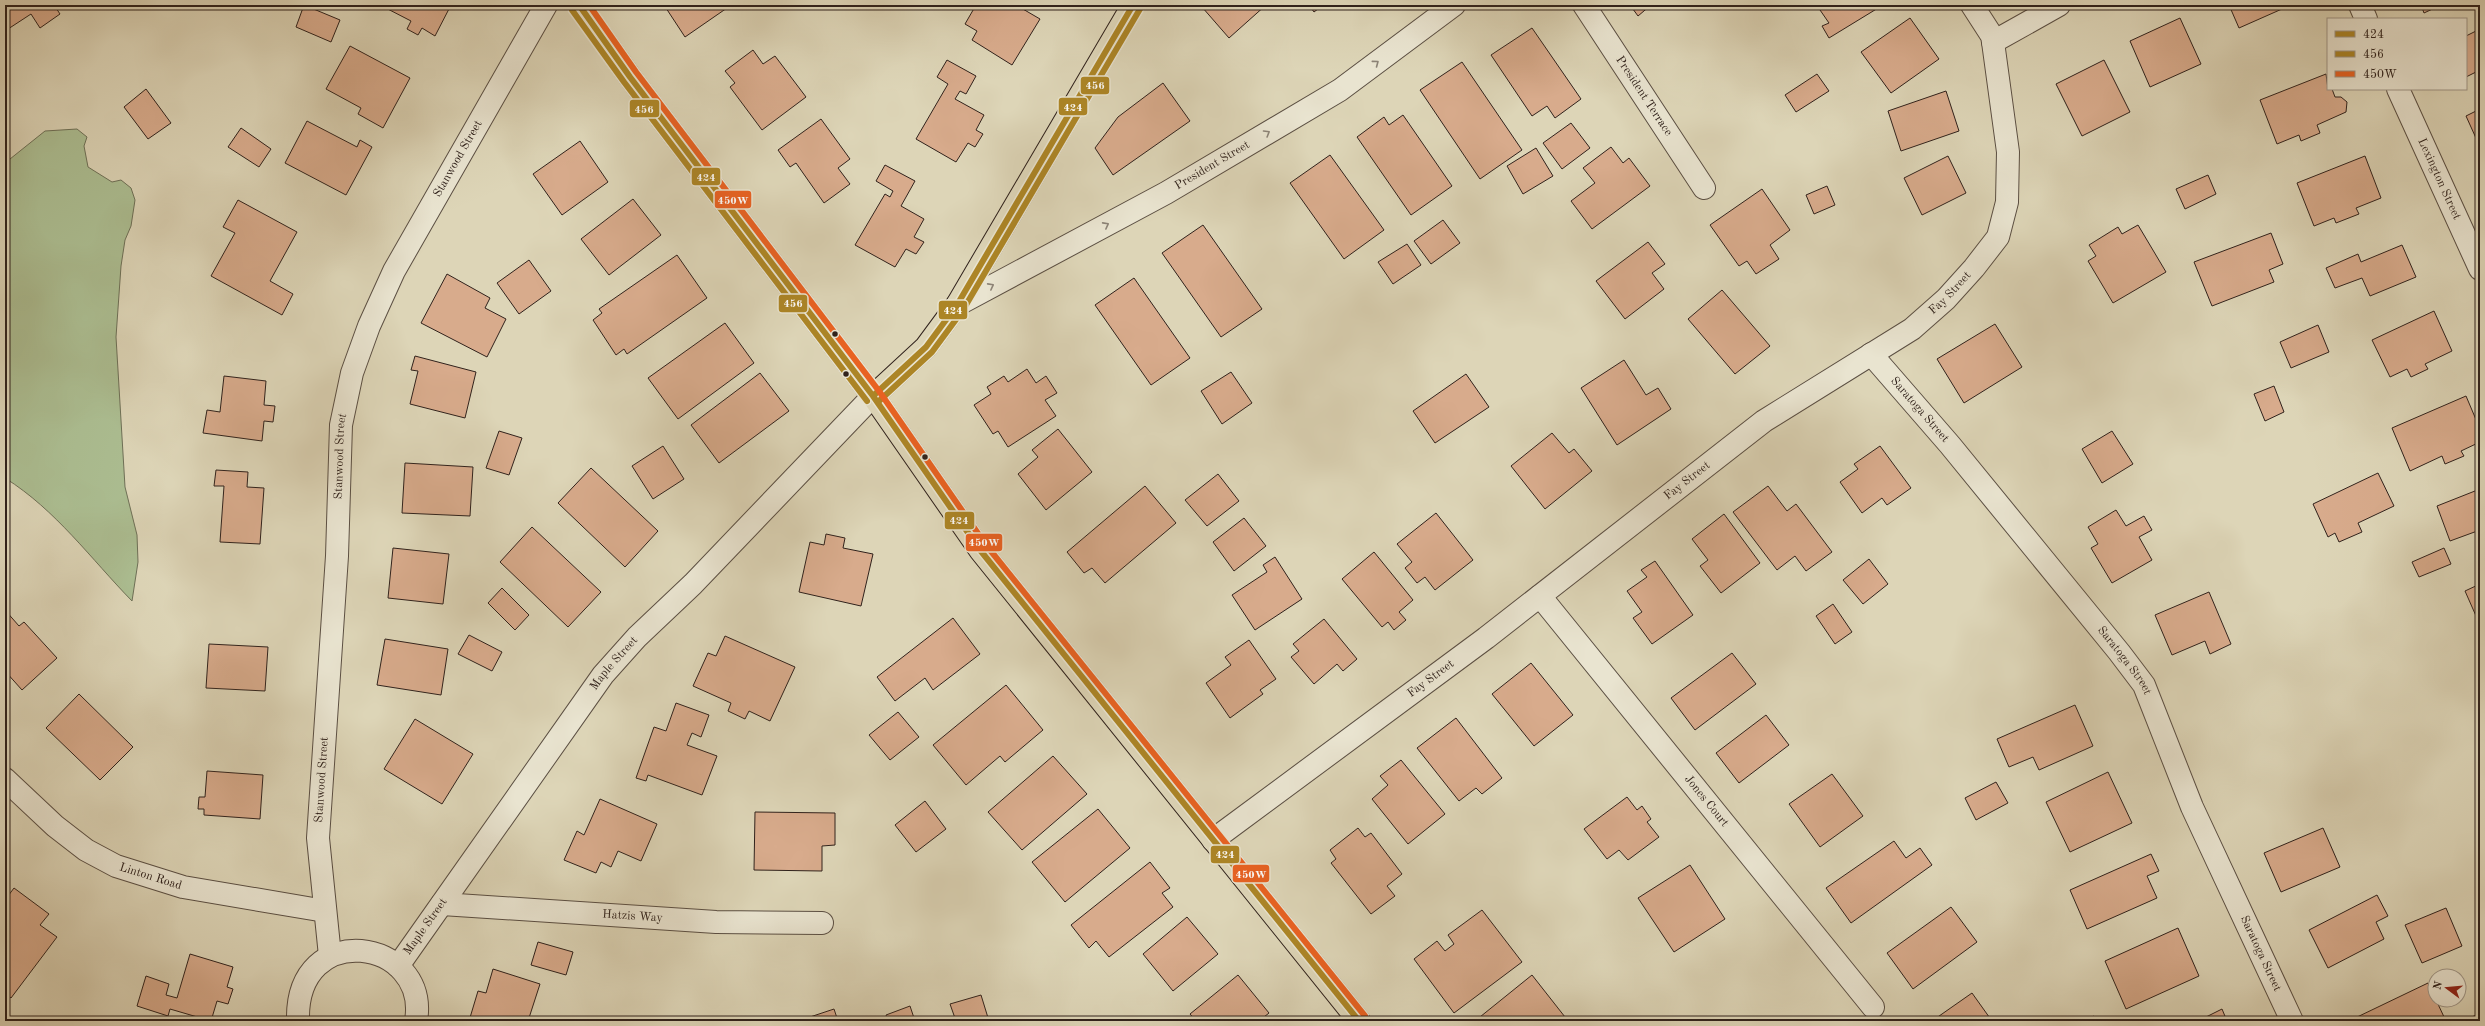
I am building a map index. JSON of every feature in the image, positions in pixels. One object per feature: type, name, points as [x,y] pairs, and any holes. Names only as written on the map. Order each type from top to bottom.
[{"type":"main road","points":[[579,5],[640,90],[873,396],[980,550],[1359,1021]]},
{"type":"main road","points":[[873,396],[926,346],[957,305],[1133,5]]},
{"type":"street","name":"Stanwood Street","points":[[330,956],[318,838],[337,556],[341,425],[352,372],[369,326],[394,271],[546,5]]},
{"type":"street","name":"President Street","points":[[957,305],[1166,193],[1340,90],[1454,5]]},
{"type":"street","name":"President Terrace","points":[[1584,5],[1704,188]]},
{"type":"street","name":"Fay Street","points":[[1213,840],[1540,596],[1764,421],[1912,329],[1946,299],[1974,268],[1998,237],[2007,202],[2008,152],[1992,36],[1972,5]]},
{"type":"street","points":[[1993,42],[2059,5]]},
{"type":"street","points":[[2360,5],[2366,18]]},
{"type":"street","name":"Lexington Street","points":[[2398,90],[2480,268]]},
{"type":"street","name":"Saratoga Street","points":[[1871,354],[1950,445],[2119,652],[2144,685],[2192,807],[2292,1021]]},
{"type":"street","name":"Maple Street","points":[[398,966],[604,675],[637,637],[693,584],[873,396]]},
{"type":"street","name":"Jones Court","points":[[1540,596],[1873,1007]]},
{"type":"street","name":"Linton Road","points":[[5,779],[55,826],[86,850],[116,866],[183,887],[325,911]]},
{"type":"street","name":"Hatzis Way","points":[[442,904],[716,922],[822,923]]},
{"type":"street","name":"Maple Street","points":[[296,1015],[304,982],[315,967],[330,956],[348,950],[367,951],[384,956],[398,966],[409,980],[415,996],[416,1021]]},
{"type":"green space","points":[[77,129],[87,137],[84,146],[88,167],[112,182],[121,180],[131,188],[135,200],[131,226],[125,240],[121,266],[116,337],[125,487],[137,535],[138,562],[132,601],[57,520],[41,505],[5,478],[5,163],[45,131]]},
{"type":"building","points":[[5,5],[54,5],[60,14],[40,28],[31,14],[5,31]]},
{"type":"building","points":[[304,5],[340,20],[331,42],[296,27]]},
{"type":"building","points":[[380,5],[451,5],[435,36],[422,28],[418,35],[407,29],[411,21]]},
{"type":"building","points":[[664,5],[725,5],[727,8],[685,37]]},
{"type":"building","points":[[976,5],[1016,5],[1040,19],[1012,65],[972,40],[977,31],[965,24]]},
{"type":"building","points":[[1205,5],[1266,5],[1229,38],[1202,7]]},
{"type":"building","points":[[1309,5],[1323,5],[1314,12]]},
{"type":"building","points":[[1630,5],[1651,5],[1638,16]]},
{"type":"building","points":[[1828,5],[1883,5],[1829,38],[1822,26],[1829,23],[1820,10]]},
{"type":"building","points":[[2229,5],[2291,5],[2239,28]]},
{"type":"building","points":[[2421,5],[2441,5],[2424,13]]},
{"type":"building","points":[[1910,18],[1939,59],[1891,93],[1861,52]]},
{"type":"building","points":[[2180,18],[2201,64],[2150,87],[2130,41]]},
{"type":"building","points":[[1532,28],[1581,99],[1555,118],[1547,106],[1532,116],[1491,55]]},
{"type":"building","points":[[2480,29],[2480,70],[2467,76],[2467,36]]},
{"type":"building","points":[[350,46],[410,78],[383,128],[358,114],[361,108],[326,89]]},
{"type":"building","points":[[753,50],[763,64],[775,56],[806,97],[762,130],[730,87],[735,83],[725,71]]},
{"type":"building","points":[[947,60],[976,76],[966,94],[960,91],[955,99],[984,115],[976,130],[983,134],[975,147],[968,143],[956,162],[916,139],[948,84],[937,77]]},
{"type":"building","points":[[2104,60],[2130,112],[2082,136],[2056,84]]},
{"type":"building","points":[[1462,62],[1522,150],[1480,179],[1420,90]]},
{"type":"building","points":[[1817,74],[1829,91],[1796,112],[1785,95]]},
{"type":"building","points":[[2326,74],[2327,90],[2332,90],[2335,97],[2341,97],[2347,102],[2346,112],[2317,125],[2320,133],[2301,141],[2299,135],[2277,144],[2260,100]]},
{"type":"building","points":[[1163,83],[1190,121],[1113,175],[1095,148],[1118,117]]},
{"type":"building","points":[[146,89],[171,123],[148,139],[124,107]]},
{"type":"building","points":[[1946,91],[1959,131],[1901,151],[1888,111]]},
{"type":"building","points":[[2480,109],[2480,147],[2466,116]]},
{"type":"building","points":[[1403,115],[1452,186],[1411,215],[1357,137],[1384,117],[1389,125]]},
{"type":"building","points":[[821,119],[850,159],[838,168],[850,184],[824,203],[796,163],[790,167],[778,150]]},
{"type":"building","points":[[307,121],[357,147],[360,140],[372,147],[346,195],[285,163]]},
{"type":"building","points":[[1571,123],[1590,148],[1562,169],[1543,143]]},
{"type":"building","points":[[241,128],[271,149],[259,167],[228,147]]},
{"type":"building","points":[[580,141],[608,182],[562,215],[533,174]]},
{"type":"building","points":[[1611,147],[1623,163],[1629,158],[1650,186],[1592,229],[1571,201],[1595,183],[1583,168]]},
{"type":"building","points":[[1536,148],[1553,176],[1523,194],[1507,166]]},
{"type":"building","points":[[1330,155],[1384,230],[1344,259],[1290,183]]},
{"type":"building","points":[[1948,156],[1966,193],[1922,215],[1904,178]]},
{"type":"building","points":[[2365,156],[2381,198],[2356,208],[2359,214],[2336,223],[2334,218],[2314,226],[2297,183]]},
{"type":"building","points":[[885,165],[915,181],[901,206],[924,219],[914,237],[924,242],[916,254],[906,249],[895,267],[855,245],[885,194],[890,197],[893,191],[876,181]]},
{"type":"building","points":[[2208,175],[2216,194],[2185,209],[2176,189]]},
{"type":"building","points":[[1827,186],[1835,205],[1814,214],[1806,195]]},
{"type":"building","points":[[1762,189],[1790,230],[1770,245],[1779,259],[1756,274],[1747,261],[1739,266],[1710,225]]},
{"type":"building","points":[[633,199],[661,235],[609,275],[581,239]]},
{"type":"building","points":[[238,200],[297,232],[270,281],[293,294],[282,315],[211,276],[235,233],[223,227]]},
{"type":"building","points":[[1443,220],[1460,243],[1431,264],[1414,241]]},
{"type":"building","points":[[1203,225],[1262,309],[1221,337],[1162,253]]},
{"type":"building","points":[[2138,225],[2166,272],[2113,303],[2088,261],[2096,256],[2089,245],[2118,227],[2122,234]]},
{"type":"building","points":[[2271,233],[2283,264],[2269,270],[2274,282],[2212,306],[2194,262]]},
{"type":"building","points":[[1648,242],[1665,264],[1652,273],[1664,289],[1625,319],[1596,281]]},
{"type":"building","points":[[1407,244],[1421,265],[1393,284],[1378,262]]},
{"type":"building","points":[[2402,245],[2416,277],[2370,296],[2362,278],[2335,288],[2326,268],[2358,254],[2361,262]]},
{"type":"building","points":[[677,255],[707,298],[627,354],[624,349],[616,355],[593,320],[602,313],[599,309]]},
{"type":"building","points":[[529,260],[551,291],[519,314],[497,283]]},
{"type":"building","points":[[447,274],[490,298],[485,308],[506,319],[487,357],[421,323]]},
{"type":"building","points":[[1134,278],[1190,358],[1151,385],[1095,305]]},
{"type":"building","points":[[1722,290],[1770,346],[1735,374],[1688,319]]},
{"type":"building","points":[[2434,311],[2452,351],[2425,364],[2428,369],[2411,377],[2407,369],[2390,377],[2372,340]]},
{"type":"building","points":[[725,323],[754,363],[678,419],[648,378]]},
{"type":"building","points":[[1995,324],[2022,367],[1964,403],[1937,359]]},
{"type":"building","points":[[2318,325],[2329,352],[2291,368],[2280,342]]},
{"type":"building","points":[[415,356],[476,372],[465,418],[410,404],[418,371],[411,370]]},
{"type":"building","points":[[1624,360],[1646,395],[1658,388],[1671,409],[1617,445],[1581,388]]},
{"type":"building","points":[[1027,369],[1036,383],[1046,376],[1057,393],[1045,400],[1056,416],[1008,447],[998,431],[993,434],[974,405],[991,394],[987,387],[1004,376],[1008,382]]},
{"type":"building","points":[[1231,372],[1252,403],[1222,424],[1201,391]]},
{"type":"building","points":[[760,373],[789,411],[719,463],[691,425]]},
{"type":"building","points":[[1466,374],[1489,407],[1435,443],[1413,411]]},
{"type":"building","points":[[224,376],[266,381],[264,405],[275,406],[273,422],[264,421],[262,441],[203,433],[207,410],[220,412]]},
{"type":"building","points":[[2274,386],[2284,412],[2265,421],[2254,394]]},
{"type":"building","points":[[2466,396],[2480,429],[2480,442],[2461,451],[2464,456],[2445,464],[2442,456],[2410,471],[2392,428]]},
{"type":"building","points":[[1058,429],[1092,472],[1046,510],[1018,474],[1038,457],[1032,450]]},
{"type":"building","points":[[499,431],[522,438],[509,475],[486,468]]},
{"type":"building","points":[[2112,431],[2133,464],[2102,483],[2082,449]]},
{"type":"building","points":[[1552,433],[1569,453],[1574,449],[1592,471],[1545,509],[1511,466]]},
{"type":"building","points":[[663,446],[684,479],[653,499],[632,466]]},
{"type":"building","points":[[1880,446],[1911,488],[1887,505],[1882,498],[1862,513],[1840,482],[1858,469],[1854,464]]},
{"type":"building","points":[[405,463],[473,467],[470,516],[402,513]]},
{"type":"building","points":[[591,468],[658,531],[625,567],[558,503]]},
{"type":"building","points":[[216,470],[248,472],[247,487],[264,488],[260,544],[220,542],[224,486],[214,486]]},
{"type":"building","points":[[2378,473],[2394,506],[2358,523],[2362,532],[2339,542],[2335,533],[2328,537],[2313,504]]},
{"type":"building","points":[[1218,474],[1239,501],[1207,526],[1185,500]]},
{"type":"building","points":[[1145,486],[1176,523],[1105,583],[1092,568],[1084,573],[1067,552]]},
{"type":"building","points":[[1768,486],[1787,511],[1796,504],[1832,552],[1806,571],[1795,556],[1777,570],[1733,512]]},
{"type":"building","points":[[2480,489],[2480,530],[2450,541],[2437,506]]},
{"type":"building","points":[[2116,510],[2126,526],[2144,516],[2152,530],[2139,537],[2152,560],[2112,583],[2091,548],[2098,544],[2088,527]]},
{"type":"building","points":[[1436,513],[1473,560],[1435,590],[1425,577],[1417,583],[1405,568],[1412,562],[1397,544]]},
{"type":"building","points":[[1724,514],[1760,563],[1721,593],[1700,566],[1708,560],[1692,539]]},
{"type":"building","points":[[1244,518],[1266,546],[1234,571],[1213,542]]},
{"type":"building","points":[[532,527],[601,592],[568,627],[500,562]]},
{"type":"building","points":[[826,534],[845,538],[843,548],[873,554],[861,606],[799,592],[810,542],[824,545]]},
{"type":"building","points":[[393,548],[449,554],[443,604],[388,598]]},
{"type":"building","points":[[2444,548],[2451,564],[2419,577],[2412,562]]},
{"type":"building","points":[[1374,552],[1413,600],[1399,612],[1406,620],[1394,630],[1388,622],[1382,627],[1342,579]]},
{"type":"building","points":[[1275,557],[1302,599],[1255,630],[1232,595],[1267,572],[1263,565]]},
{"type":"building","points":[[1869,559],[1888,584],[1863,604],[1843,580]]},
{"type":"building","points":[[1655,561],[1693,615],[1652,644],[1633,618],[1642,612],[1627,591],[1647,577],[1641,570]]},
{"type":"building","points":[[2480,584],[2480,625],[2465,591]]},
{"type":"building","points":[[502,588],[529,615],[515,630],[488,603]]},
{"type":"building","points":[[2209,592],[2231,644],[2210,654],[2205,641],[2172,655],[2155,615]]},
{"type":"building","points":[[1833,604],[1852,632],[1835,644],[1816,616]]},
{"type":"building","points":[[5,610],[19,626],[24,622],[57,658],[22,690],[5,671]]},
{"type":"building","points":[[953,618],[980,654],[933,690],[925,678],[895,701],[877,677]]},
{"type":"building","points":[[1324,619],[1357,659],[1343,671],[1337,664],[1314,684],[1291,657],[1299,651],[1293,644]]},
{"type":"building","points":[[469,635],[502,652],[492,671],[458,654]]},
{"type":"building","points":[[725,636],[795,667],[770,721],[749,711],[745,719],[728,711],[731,703],[693,686],[708,653],[716,656]]},
{"type":"building","points":[[385,639],[448,649],[441,695],[377,685]]},
{"type":"building","points":[[1249,640],[1276,679],[1260,690],[1263,694],[1230,718],[1206,683],[1231,665],[1225,657]]},
{"type":"building","points":[[209,644],[268,647],[265,691],[206,688]]},
{"type":"building","points":[[1732,653],[1756,684],[1695,730],[1671,698]]},
{"type":"building","points":[[1531,663],[1573,715],[1534,746],[1492,694]]},
{"type":"building","points":[[1006,685],[1043,730],[1005,762],[1000,756],[966,785],[933,745]]},
{"type":"building","points":[[79,694],[133,747],[100,780],[46,728]]},
{"type":"building","points":[[676,703],[709,715],[701,737],[692,733],[687,745],[717,756],[702,795],[648,775],[646,781],[636,778],[654,727],[666,731]]},
{"type":"building","points":[[2075,705],[2093,746],[2039,770],[2033,757],[2009,767],[1997,739]]},
{"type":"building","points":[[898,712],[919,737],[890,760],[869,735]]},
{"type":"building","points":[[1766,715],[1789,745],[1739,783],[1716,753]]},
{"type":"building","points":[[1456,718],[1502,778],[1482,794],[1476,788],[1459,801],[1417,748]]},
{"type":"building","points":[[415,719],[473,754],[442,804],[384,769]]},
{"type":"building","points":[[1053,756],[1087,794],[1022,850],[988,812]]},
{"type":"building","points":[[1401,760],[1445,814],[1408,844],[1372,799],[1388,785],[1380,776]]},
{"type":"building","points":[[207,771],[263,775],[260,819],[204,815],[204,809],[198,809],[199,797],[205,797]]},
{"type":"building","points":[[2108,772],[2132,823],[2070,852],[2046,802]]},
{"type":"building","points":[[1832,774],[1863,816],[1820,847],[1789,804]]},
{"type":"building","points":[[1996,782],[2008,803],[1976,820],[1965,798]]},
{"type":"building","points":[[1627,797],[1637,810],[1642,806],[1651,819],[1647,822],[1659,837],[1628,860],[1619,850],[1607,859],[1584,829]]},
{"type":"building","points":[[600,799],[657,824],[641,861],[618,851],[611,867],[601,862],[596,873],[564,860],[577,831],[584,835]]},
{"type":"building","points":[[925,801],[946,829],[916,852],[895,825]]},
{"type":"building","points":[[1098,809],[1130,848],[1065,902],[1032,862]]},
{"type":"building","points":[[755,812],[835,813],[835,845],[822,846],[822,871],[754,870]]},
{"type":"building","points":[[1358,828],[1365,837],[1371,833],[1402,874],[1387,886],[1395,896],[1371,914],[1331,863],[1336,859],[1330,850]]},
{"type":"building","points":[[2323,828],[2340,867],[2281,892],[2264,853]]},
{"type":"building","points":[[1894,841],[1906,858],[1920,848],[1932,865],[1851,923],[1826,888]]},
{"type":"building","points":[[2151,854],[2159,871],[2147,876],[2157,898],[2087,929],[2070,890]]},
{"type":"building","points":[[1150,862],[1170,888],[1162,893],[1173,907],[1109,957],[1096,941],[1089,948],[1071,925]]},
{"type":"building","points":[[1690,865],[1725,919],[1674,952],[1638,898]]},
{"type":"building","points":[[14,888],[49,914],[40,925],[57,937],[11,998],[5,993],[5,928],[8,924],[5,921],[5,900]]},
{"type":"building","points":[[2377,895],[2388,916],[2376,922],[2384,939],[2328,968],[2309,930]]},
{"type":"building","points":[[1951,907],[1977,942],[1913,989],[1887,953]]},
{"type":"building","points":[[2446,908],[2462,946],[2422,963],[2405,925]]},
{"type":"building","points":[[1482,910],[1522,962],[1454,1013],[1414,959],[1437,941],[1445,951],[1454,944],[1448,935]]},
{"type":"building","points":[[1187,917],[1218,954],[1173,991],[1143,954]]},
{"type":"building","points":[[2178,928],[2199,976],[2126,1009],[2105,961]]},
{"type":"building","points":[[538,942],[573,952],[566,975],[531,965]]},
{"type":"building","points":[[190,954],[233,967],[227,987],[233,989],[228,1004],[217,1001],[211,1021],[170,1009],[168,1016],[137,1006],[146,976],[169,984],[166,995],[177,998]]},
{"type":"building","points":[[493,969],[540,984],[528,1021],[469,1021],[478,991],[486,993]]},
{"type":"building","points":[[1238,975],[1269,1013],[1259,1021],[1196,1021],[1190,1014]]},
{"type":"building","points":[[1532,975],[1565,1017],[1560,1021],[1475,1021]]},
{"type":"building","points":[[2427,983],[2427,1008],[2440,1008],[2445,1019],[2441,1021],[2354,1021],[2353,1019]]},
{"type":"building","points":[[1972,993],[1992,1021],[1932,1021]]},
{"type":"building","points":[[981,995],[989,1021],[956,1021],[950,1004]]},
{"type":"building","points":[[910,1006],[915,1021],[888,1021],[886,1015]]},
{"type":"building","points":[[834,1009],[838,1021],[798,1021]]},
{"type":"building","points":[[2222,1009],[2227,1021],[2198,1021]]},
{"type":"building","points":[[2480,1013],[2480,1021],[2468,1021],[2468,1019]]},
{"type":"building","points":[[2094,1016],[2097,1021],[2085,1021]]},
{"type":"transit line","name":"424","points":[[579,5],[630,77],[873,396],[980,550],[1359,1021]]},
{"type":"transit line","name":"450W","points":[[589,5],[636,72],[879,391],[986,545],[1365,1016]]},
{"type":"transit line","name":"424","points":[[873,396],[926,347],[957,305],[1133,5]]},
{"type":"transit line","name":"456","points":[[878,402],[932,352],[963,310],[1140,9]]},
{"type":"transit line","name":"456","points":[[572,10],[624,82],[867,401]]}]
